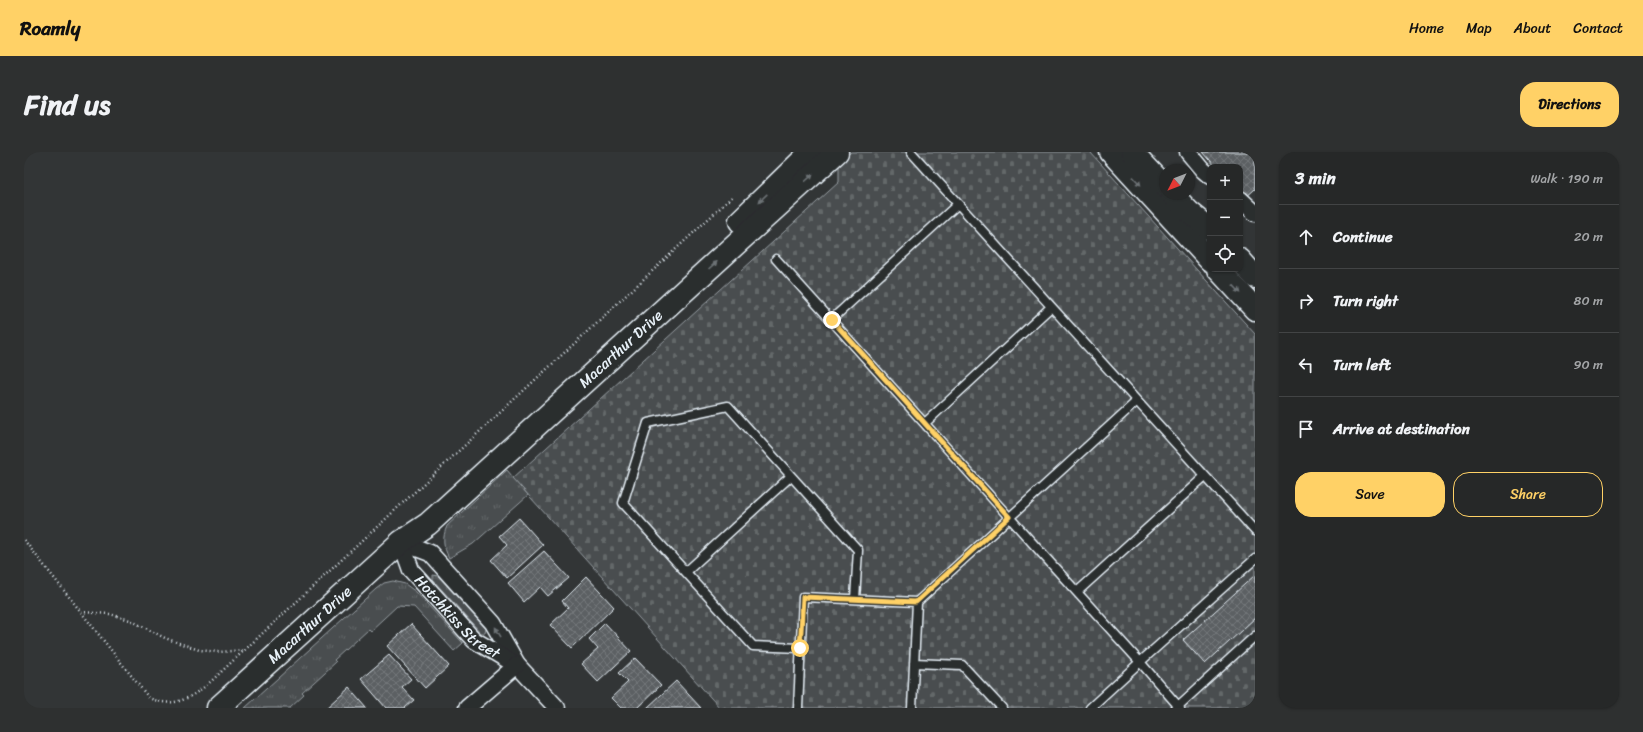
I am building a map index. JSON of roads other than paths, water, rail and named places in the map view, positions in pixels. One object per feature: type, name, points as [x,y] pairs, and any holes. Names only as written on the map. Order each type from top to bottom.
[{"type":"main road","name":"Macarthur Drive","points":[[401,542],[421,516],[811,152]]},
{"type":"main road","name":"Macarthur Drive","points":[[218,708],[401,542],[428,524],[837,152]]},
{"type":"main road","points":[[1111,152],[1207,257]]},
{"type":"main road","points":[[1132,152],[1159,181]]},
{"type":"main road","points":[[1148,152],[1159,164]]},
{"type":"main road","points":[[1178,200],[1189,212],[1207,227]]},
{"type":"main road","points":[[1192,200],[1207,221]]},
{"type":"main road","points":[[1243,263],[1255,277]]},
{"type":"main road","points":[[1221,272],[1255,309]]},
{"type":"street","points":[[1188,152],[1207,173]]},
{"type":"street","points":[[1241,200],[1255,213]]},
{"type":"street","name":"Hotchkiss Street","points":[[401,542],[411,570],[474,640],[517,665]]},
{"type":"street","name":"Hotchkiss Street","points":[[401,542],[430,553],[493,623],[517,665],[557,708]]},
{"type":"street","points":[[467,708],[517,665]]},
{"type":"lane","points":[[911,152],[1255,531]]},
{"type":"lane","points":[[832,320],[958,204]]},
{"type":"lane","points":[[776,259],[1078,592],[1178,707],[1255,636]]},
{"type":"lane","points":[[925,422],[1052,307]]},
{"type":"lane","points":[[798,708],[803,597],[916,602],[1137,401]]},
{"type":"lane","points":[[800,648],[753,646],[623,503],[648,423],[728,406],[858,550],[855,599]]},
{"type":"lane","points":[[686,572],[791,476]]},
{"type":"lane","points":[[1078,592],[1205,476]]},
{"type":"lane","points":[[1090,708],[1255,559]]},
{"type":"lane","points":[[912,708],[916,602]]},
{"type":"lane","points":[[914,663],[962,665],[1002,708]]}]
